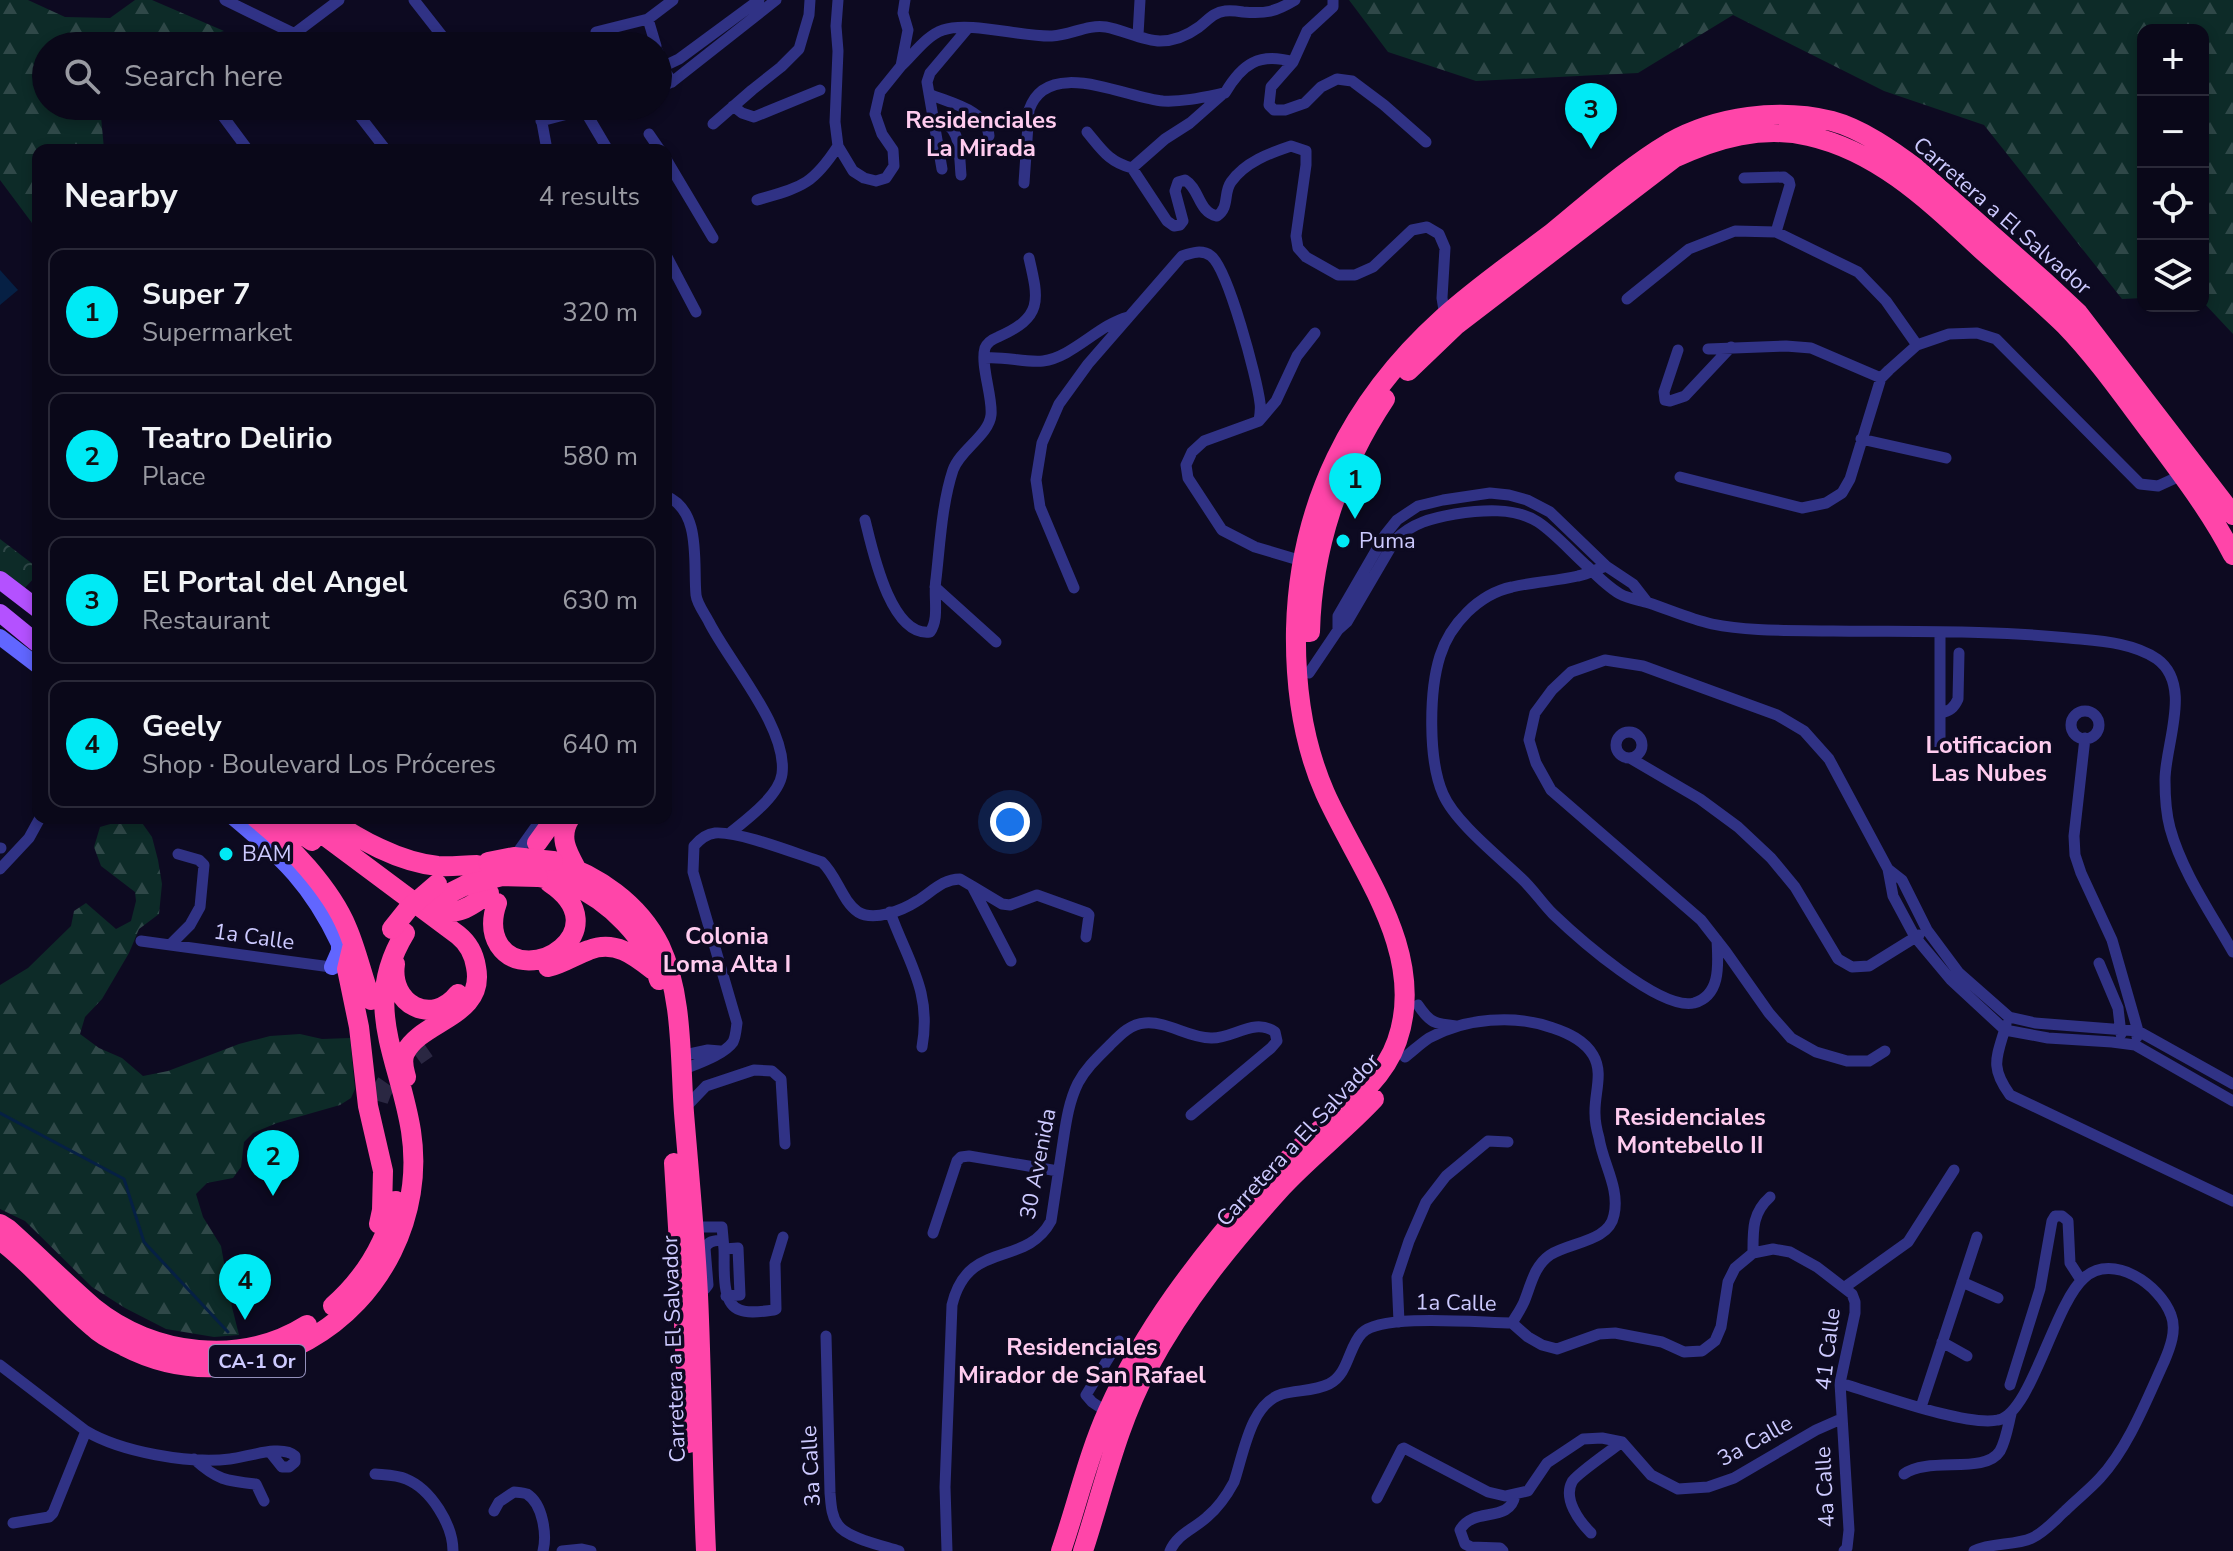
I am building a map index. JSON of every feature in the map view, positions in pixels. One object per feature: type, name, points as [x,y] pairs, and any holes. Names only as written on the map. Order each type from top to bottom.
[{"type":"highway","name":"Carretera a El Salvador","points":[[1061,1551],[1107,1412],[1144,1342],[1191,1274],[1269,1179],[1362,1093],[1398,1041],[1405,994],[1395,938],[1312,760],[1301,706],[1296,636],[1298,596],[1302,561],[1324,485],[1358,416],[1400,360],[1445,316],[1628,171],[1679,138],[1746,117],[1779,116],[1835,122],[1862,134],[1908,163],[2064,299],[2091,328],[2233,515]]},
{"type":"highway","name":"Carretera a El Salvador","points":[[1083,1551],[1127,1412],[1147,1370],[1187,1305],[1282,1187],[1355,1120],[1384,1088],[1405,1057],[1413,1032],[1418,1005],[1413,956],[1403,928],[1337,790],[1317,730],[1309,673],[1310,615],[1320,548],[1336,493],[1357,447],[1389,394],[1413,365],[1456,325],[1674,158],[1704,144],[1736,135],[1773,131],[1839,145],[1873,160],[1931,203],[2065,326],[2114,382],[2215,522],[2233,555]]},
{"type":"highway","points":[[1302,561],[1308,563],[1311,570],[1310,615]]},
{"type":"highway","points":[[263,824],[288,846],[317,880],[344,921],[353,944],[346,969],[359,1027],[368,1106],[383,1171],[382,1210],[371,1263]]},
{"type":"highway","points":[[287,824],[336,857],[457,952],[462,960],[464,978],[453,1001],[441,1007],[422,1010],[405,1001],[395,982],[398,936]]},
{"type":"highway","points":[[309,824],[458,935],[469,948],[476,964],[477,978],[470,999],[456,1013],[413,1043],[405,1054],[403,1064],[413,1103],[411,1132]]},
{"type":"highway","points":[[342,824],[388,851],[423,864],[479,864]]},
{"type":"highway","points":[[537,843],[551,824]]},
{"type":"highway","points":[[567,824],[565,848],[577,870]]},
{"type":"highway","name":"Carretera a El Salvador","points":[[442,889],[464,869],[514,857],[584,891],[608,908],[640,942],[657,973],[665,1012],[682,1282],[692,1551]]},
{"type":"highway","points":[[365,865],[401,882],[446,912],[465,909],[493,898]]},
{"type":"highway","name":"Carretera a El Salvador","points":[[398,936],[417,900],[442,889],[502,876],[577,870],[604,883],[632,908],[655,936],[673,984],[693,1224],[701,1245],[698,1290],[706,1551]]},
{"type":"highway","points":[[493,898],[493,929],[502,949],[525,961],[555,953],[573,934],[575,913],[565,894],[543,872]]},
{"type":"highway","points":[[427,1048],[475,1013],[481,1002],[487,975],[484,909],[493,898]]},
{"type":"highway","points":[[486,933],[496,954],[512,966],[542,969],[591,949],[611,947],[631,953],[657,973]]},
{"type":"highway","name":"CA-1 Or","points":[[0,1224],[95,1308],[120,1325],[154,1341],[193,1350],[223,1351],[262,1344],[301,1329],[339,1301],[371,1263],[386,1233],[397,1196],[400,1127],[373,1026],[371,1000],[377,961],[398,936]]},
{"type":"highway","name":"CA-1 Or","points":[[2,1247],[94,1329],[142,1355],[160,1361],[199,1368],[233,1367],[261,1360],[302,1343],[344,1315],[366,1294],[387,1262],[399,1240],[408,1204],[413,1163],[411,1132],[383,1009],[384,986],[398,936]]},
{"type":"highway","points":[[346,969],[371,1000]]},
{"type":"highway","points":[[378,1101],[397,1196]]},
{"type":"highway","points":[[1098,1438],[1097,1456],[1085,1499],[1089,1506],[1098,1505]]},
{"type":"highway","points":[[1070,1526],[1077,1524],[1082,1530],[1075,1551]]},
{"type":"main road","points":[[0,580],[32,604]]},
{"type":"main road","points":[[0,613],[32,639]]},
{"type":"main road","points":[[18,627],[32,652]]},
{"type":"street","points":[[225,0],[291,32]]},
{"type":"street","points":[[298,32],[339,0]]},
{"type":"street","points":[[414,0],[439,32]]},
{"type":"street","points":[[596,32],[648,19],[673,0]]},
{"type":"street","points":[[672,62],[759,0]]},
{"type":"street","points":[[672,82],[776,0]]},
{"type":"street","points":[[713,124],[799,49],[810,0]]},
{"type":"street","points":[[838,0],[835,122],[838,146],[853,171],[876,181],[886,178],[894,166],[893,150],[882,134],[875,114],[880,92],[901,66],[942,30],[968,28],[1026,36],[1057,36],[1103,26],[1157,41],[1179,38],[1216,13],[1227,10],[1266,13],[1295,0]]},
{"type":"street","points":[[901,66],[908,30],[903,13],[905,0]]},
{"type":"street","points":[[1138,35],[1140,0]]},
{"type":"street","points":[[1333,0],[1333,7],[1307,31],[1293,62],[1271,87],[1269,105],[1274,110],[1285,110],[1305,103],[1321,87],[1337,79],[1352,81],[1426,142]]},
{"type":"street","points":[[648,19],[652,32]]},
{"type":"street","points":[[942,169],[927,82],[930,73],[968,28]]},
{"type":"street","points":[[1132,168],[1165,139],[1205,111],[1225,93],[1234,77],[1248,64],[1278,58],[1293,62]]},
{"type":"street","points":[[1024,183],[1029,110],[1033,99],[1043,88],[1075,83],[1102,86],[1162,101],[1225,93]]},
{"type":"street","points":[[733,106],[754,117],[820,90]]},
{"type":"street","points":[[929,94],[981,118],[988,125],[989,136]]},
{"type":"street","points":[[226,120],[244,144]]},
{"type":"street","points":[[363,120],[381,144]]},
{"type":"street","points":[[544,120],[541,121],[546,144]]},
{"type":"street","points":[[589,120],[604,144]]},
{"type":"street","points":[[935,123],[953,127],[961,175]]},
{"type":"street","points":[[1087,132],[1116,164],[1132,168],[1167,221],[1174,226],[1183,221],[1175,191],[1178,182],[1185,180],[1191,183],[1204,209],[1210,215],[1217,216],[1225,207],[1230,183],[1252,163],[1291,146],[1306,151],[1296,236],[1298,248],[1306,257],[1338,275],[1355,275],[1373,267],[1412,230],[1427,227],[1439,234],[1445,248],[1442,298],[1445,316]]},
{"type":"street","points":[[649,134],[656,144]]},
{"type":"street","points":[[757,200],[812,180],[838,146]]},
{"type":"street","points":[[672,168],[713,238]]},
{"type":"street","points":[[1744,178],[1784,177],[1789,181],[1776,232]]},
{"type":"street","points":[[672,178],[679,179]]},
{"type":"street","points":[[1627,299],[1689,249],[1735,231],[1776,232],[1858,272],[1886,301],[1917,345]]},
{"type":"street","points":[[1074,588],[1040,507],[1036,480],[1042,443],[1059,404],[1088,364],[1182,256],[1196,251],[1210,254],[1227,284],[1260,404],[1259,421]]},
{"type":"street","points":[[865,520],[879,574],[895,609],[915,629],[930,632],[936,622],[935,587],[953,468],[988,426],[991,415],[985,347],[992,339],[1015,329],[1028,319],[1035,304],[1035,285],[1029,258]]},
{"type":"street","points":[[672,266],[696,312]]},
{"type":"street","points":[[985,358],[1001,356],[1043,361],[1061,354],[1115,320],[1131,316]]},
{"type":"street","points":[[1302,561],[1255,547],[1222,530],[1188,478],[1186,465],[1188,458],[1204,441],[1259,421],[1276,401],[1297,356],[1315,333]]},
{"type":"street","points":[[1680,477],[1802,508],[1826,503],[1842,493],[1850,479],[1881,378],[1917,345],[1949,334],[1977,333],[1996,339],[2140,484],[2158,486],[2182,475]]},
{"type":"street","points":[[1678,350],[1663,397],[1670,401],[1685,396],[1731,347]]},
{"type":"street","points":[[1708,349],[1811,348],[1881,378]]},
{"type":"street","points":[[1861,439],[1946,458]]},
{"type":"street","points":[[1309,673],[1338,630],[1347,622],[1383,551],[1395,540],[1401,525],[1418,506],[1443,500],[1490,493],[1527,500],[1550,512],[1606,566],[1633,584],[1647,602]]},
{"type":"street","points":[[672,500],[681,505],[691,529],[698,601],[716,637],[752,688],[777,740],[782,759],[782,776],[776,790],[730,833]]},
{"type":"street","points":[[1443,500],[1447,515]]},
{"type":"street","points":[[1401,525],[1447,515],[1490,511],[1521,515],[1538,522],[1603,583],[1623,596],[1722,626],[2018,634],[2102,641],[2140,650],[2159,660],[2169,674],[2175,701],[2165,780],[2170,827],[2186,867],[2233,952]]},
{"type":"street","points":[[1554,537],[1564,525]]},
{"type":"street","points":[[1606,566],[1579,576],[1508,587],[1478,603],[1456,624],[1440,655],[1435,678],[1432,746],[1439,785],[1444,798],[1462,823],[1520,877],[1551,912],[1593,951],[1641,985],[1669,1000],[1695,1003],[1705,997],[1717,978],[1717,940]]},
{"type":"street","points":[[935,587],[996,642]]},
{"type":"street","points":[[1940,633],[1940,749]]},
{"type":"street","points":[[0,637],[32,659]]},
{"type":"street","points":[[1940,713],[1949,711],[1958,699],[1959,653]]},
{"type":"street","points":[[1885,1051],[1873,1060],[1862,1062],[1832,1058],[1802,1046],[1778,1026],[1701,920],[1551,790],[1536,763],[1529,740],[1535,713],[1552,690],[1571,672],[1605,660],[1643,666],[1777,715],[1804,731],[1829,759],[1888,869],[1893,896],[1915,937],[1951,980],[2005,1030],[2048,1038],[2135,1045],[2233,1101]]},
{"type":"street","points":[[2085,738],[2074,836],[2075,855],[2112,940],[2138,1031],[2135,1045]]},
{"type":"street","points":[[1630,758],[1700,799],[1738,827],[1771,858],[1795,887],[1838,959],[1852,967],[1869,966],[1927,930]]},
{"type":"street","points":[[0,869],[29,838],[37,824]]},
{"type":"street","points":[[241,824],[280,857],[310,893],[339,944],[346,969]]},
{"type":"street","points":[[493,898],[538,824]]},
{"type":"street","points":[[681,1063],[711,1059],[735,1039],[737,1023],[693,872],[694,846],[712,833],[730,833],[822,862],[830,869],[857,911],[874,916],[911,905],[943,882],[960,879],[1002,904],[1010,905],[1037,895],[1087,913],[1086,937]]},
{"type":"street","points":[[170,945],[190,925],[200,907],[204,865],[199,860],[178,854]]},
{"type":"street","points":[[1888,869],[1902,880],[1927,930],[1959,973],[2009,1017],[2035,1023],[2138,1031],[2233,1084]]},
{"type":"street","points":[[972,886],[1011,961]]},
{"type":"street","points":[[890,912],[924,997],[926,1020],[922,1047]]},
{"type":"street","name":"1a Calle","points":[[141,941],[346,969]]},
{"type":"street","points":[[2099,963],[2118,1008],[2121,1043]]},
{"type":"street","points":[[1418,1005],[1427,1019],[1438,1024],[1460,1026]]},
{"type":"street","points":[[2009,1017],[1996,1063],[1999,1079],[2010,1095],[2233,1201]]},
{"type":"street","points":[[1405,1057],[1432,1037],[1460,1026],[1505,1019],[1533,1021],[1572,1035],[1592,1053],[1599,1069],[1595,1115],[1599,1143],[1616,1194],[1614,1216],[1611,1225],[1602,1233],[1558,1250],[1546,1258],[1539,1266],[1512,1323],[1528,1337],[1557,1349],[1599,1334],[1615,1333],[1662,1342],[1684,1352],[1702,1351],[1715,1341],[1721,1327],[1728,1282],[1735,1268],[1753,1253],[1773,1249],[1790,1252],[1845,1287],[1908,1242],[1954,1170]]},
{"type":"street","name":"30 Avenida","points":[[947,1551],[945,1487],[952,1305],[956,1289],[964,1276],[984,1260],[1028,1246],[1044,1234],[1051,1221],[1069,1110],[1078,1083],[1091,1064],[1127,1029],[1141,1023],[1157,1022],[1209,1038],[1260,1026],[1275,1032],[1277,1041],[1271,1048],[1191,1115]]},
{"type":"street","points":[[684,1109],[706,1086],[754,1070],[772,1071],[781,1079],[785,1144]]},
{"type":"street","points":[[1399,1322],[1397,1277],[1426,1202],[1446,1176],[1488,1141],[1508,1142]]},
{"type":"street","points":[[933,1233],[961,1157],[1058,1171]]},
{"type":"street","points":[[1753,1253],[1755,1216],[1770,1197]]},
{"type":"street","points":[[2010,1385],[2040,1289],[2055,1216],[2062,1216],[2068,1221],[2070,1263],[2081,1280]]},
{"type":"street","points":[[693,1224],[722,1227],[726,1296],[733,1306],[742,1311],[776,1309],[775,1263],[783,1237]]},
{"type":"street","points":[[1921,1407],[1977,1237]]},
{"type":"street","points":[[701,1245],[711,1241],[724,1244]]},
{"type":"street","points":[[1904,1474],[1912,1468],[1927,1465],[1971,1464],[1994,1457],[2001,1449],[2011,1414],[2024,1396],[2063,1309],[2081,1280],[2105,1269],[2134,1275],[2162,1300],[2172,1317],[2173,1337],[2129,1435],[2101,1477],[2033,1537],[1974,1551]]},
{"type":"street","points":[[1962,1282],[1998,1298]]},
{"type":"street","name":"41 Calle","points":[[1841,1419],[1840,1383],[1855,1313],[1852,1294],[1845,1287]]},
{"type":"street","name":"1a Calle","points":[[1170,1551],[1182,1535],[1205,1520],[1220,1505],[1229,1491],[1255,1416],[1263,1405],[1279,1395],[1330,1384],[1342,1372],[1360,1334],[1373,1325],[1414,1320],[1512,1323]]},
{"type":"street","name":"3a Calle","points":[[826,1336],[834,1517],[845,1532],[899,1551]]},
{"type":"street","points":[[1107,1412],[1086,1395],[1119,1341]]},
{"type":"street","points":[[1942,1342],[1967,1356]]},
{"type":"street","points":[[0,1365],[95,1437],[126,1447],[194,1459],[228,1460],[270,1452]]},
{"type":"street","points":[[1840,1383],[1976,1421],[2000,1420],[2011,1414]]},
{"type":"street","name":"3a Calle","points":[[1622,1442],[1651,1475],[1678,1489],[1708,1487],[1734,1478],[1816,1430],[1841,1419]]},
{"type":"street","name":"4a Calle","points":[[1841,1419],[1849,1530],[1844,1551]]},
{"type":"street","points":[[13,1523],[49,1517],[53,1513],[86,1431]]},
{"type":"street","points":[[1377,1498],[1404,1448],[1488,1492],[1505,1496],[1528,1491],[1547,1463],[1583,1439],[1602,1438],[1622,1442]]},
{"type":"street","points":[[1591,1533],[1579,1521],[1571,1503],[1572,1481],[1622,1442]]},
{"type":"street","points":[[194,1459],[225,1481],[256,1484],[264,1501]]},
{"type":"street","points":[[375,1474],[404,1477],[419,1486],[450,1530],[453,1551]]},
{"type":"street","points":[[494,1511],[499,1502],[514,1492],[527,1494],[536,1503],[545,1528],[543,1551]]},
{"type":"street","points":[[1503,1551],[1500,1548],[1471,1547],[1465,1544],[1460,1530],[1469,1520],[1509,1509],[1514,1504],[1515,1495]]},
{"type":"street","points":[[562,1551],[591,1551]]},
{"type":"green space","points":[[0,0],[28,0],[65,17],[110,18],[135,0],[152,0],[224,31],[32,32],[32,120],[101,120],[104,144],[32,144],[32,223],[0,180]]},
{"type":"green space","points":[[1349,0],[2233,0],[2233,334],[2209,308],[2209,24],[2137,24],[2137,298],[2122,299],[1984,125],[1884,91],[1733,15],[1638,73],[1476,81],[1388,52]]},
{"type":"green space","points":[[0,539],[32,563],[32,580],[19,594],[0,580]]},
{"type":"green space","points":[[143,824],[152,837],[162,884],[159,914],[139,929],[102,999],[85,1017],[80,1034],[99,1048],[122,1058],[143,1076],[168,1071],[239,1044],[270,1036],[300,1034],[322,1039],[350,1038],[355,1089],[351,1098],[340,1105],[253,1133],[244,1142],[241,1167],[233,1178],[207,1183],[196,1194],[203,1217],[221,1246],[239,1335],[214,1337],[166,1329],[125,1308],[92,1287],[25,1221],[0,1209],[0,985],[28,968],[71,926],[74,911],[86,903],[116,929],[131,921],[135,892],[101,866],[94,847],[100,827]]},
{"type":"water","points":[[0,270],[18,290],[0,305]]},
{"type":"waterway","points":[[0,1113],[124,1179],[144,1242],[228,1332]]},
{"type":"tunnel","points":[[378,1101],[391,1077],[427,1048]]},
{"type":"place","name":"El Portal del Angel","points":[[1591,149]]},
{"type":"place","name":"Super 7","points":[[1355,519]]},
{"type":"place","name":"Puma","points":[[1343,541]]},
{"type":"place","name":"BAM","points":[[226,854]]},
{"type":"place","name":"Teatro Delirio","points":[[273,1196]]},
{"type":"place","name":"Geely","points":[[245,1320]]},
{"type":"district","name":"Residenciales La Mirada","points":[[981,134]]},
{"type":"district","name":"Lotificacion Las Nubes","points":[[1989,759]]},
{"type":"district","name":"Colonia Loma Alta I","points":[[727,950]]},
{"type":"district","name":"Residenciales Montebello II","points":[[1690,1131]]},
{"type":"district","name":"Residenciales Mirador de San Rafael","points":[[1082,1361]]}]
